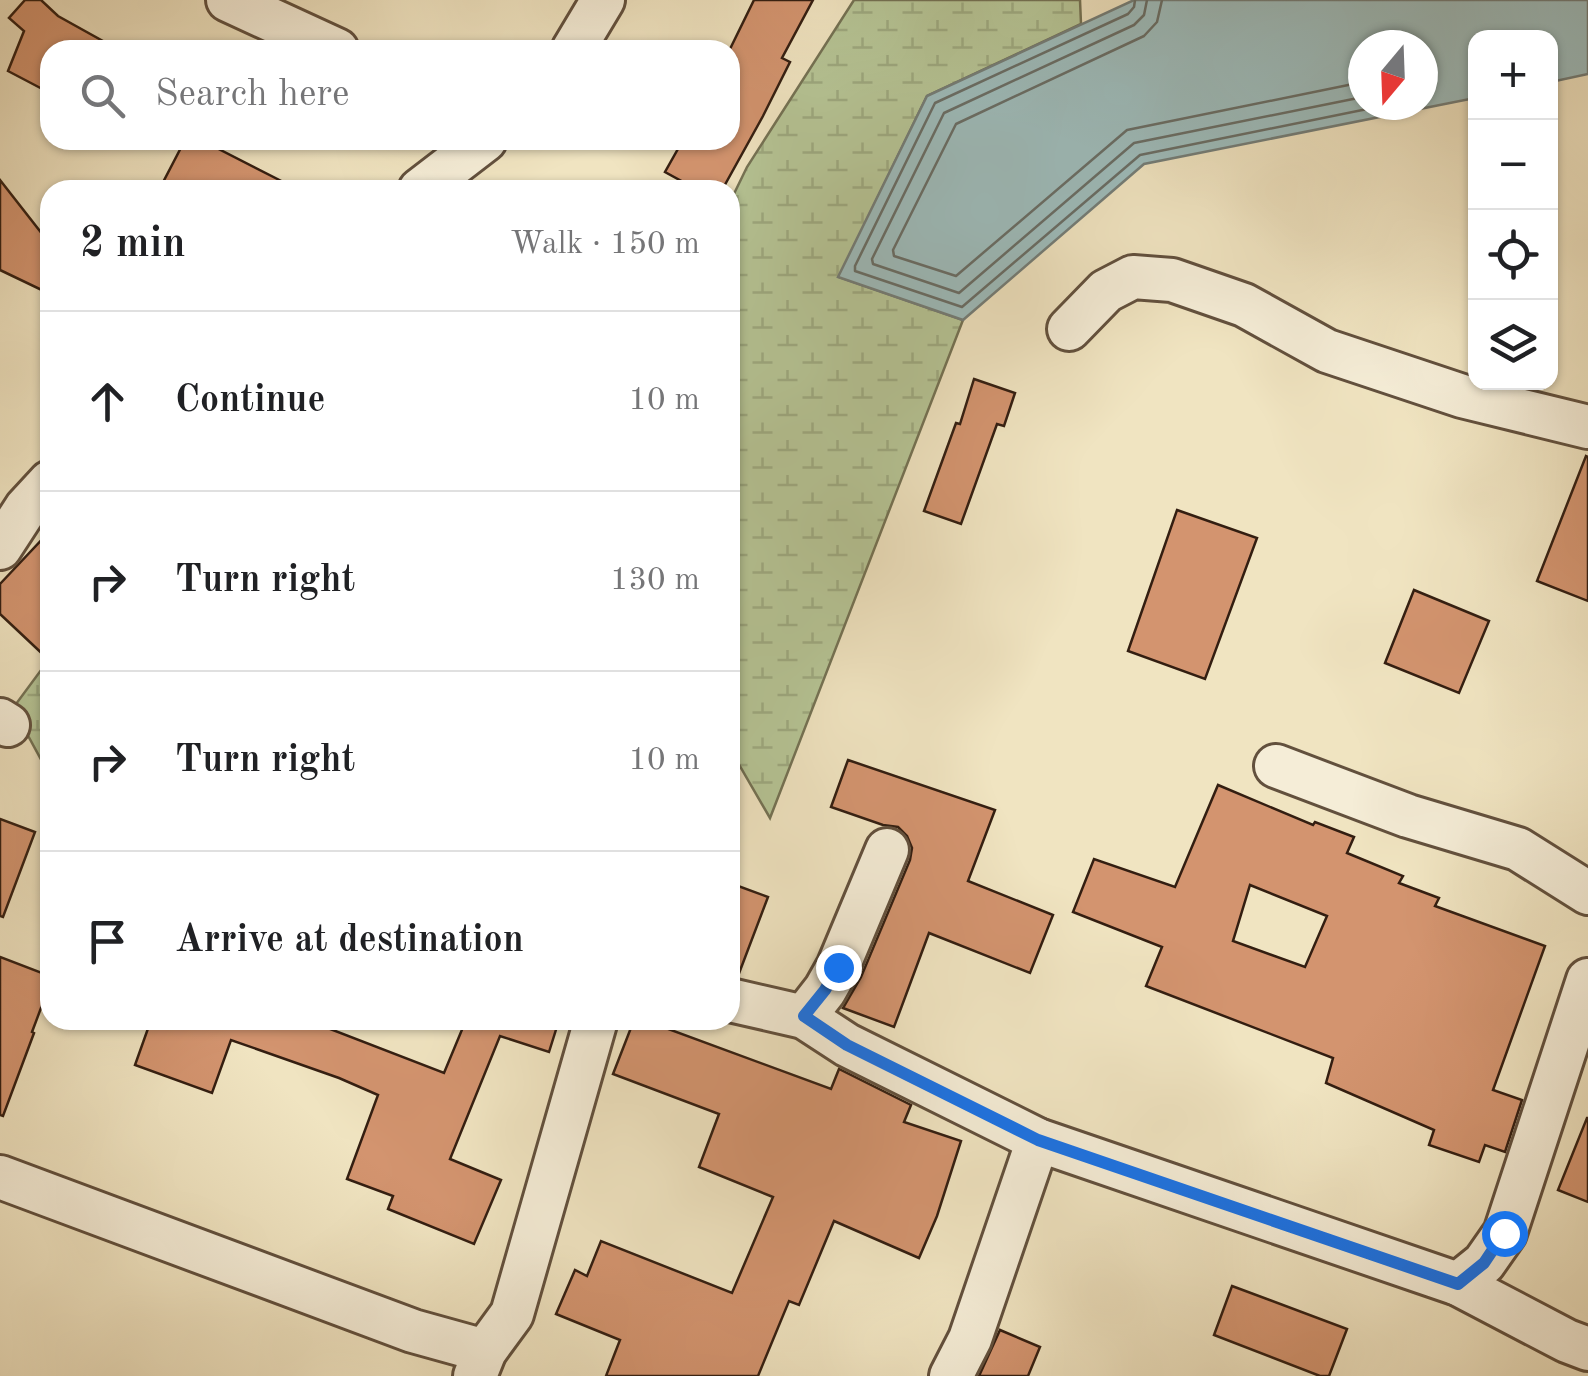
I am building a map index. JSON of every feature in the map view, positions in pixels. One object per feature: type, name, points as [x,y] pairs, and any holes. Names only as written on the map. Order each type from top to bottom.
[{"type":"street","points":[[228,0],[315,40]]},
{"type":"street","points":[[579,40],[603,0]]},
{"type":"street","points":[[433,180],[472,150]]},
{"type":"street","points":[[1068,329],[1106,291],[1132,277],[1172,280],[1244,305],[1327,351],[1462,396],[1588,427]]},
{"type":"street","points":[[0,548],[40,493]]},
{"type":"street","points":[[1276,766],[1408,816],[1518,849],[1588,894]]},
{"type":"street","points":[[804,1016],[838,967],[887,850]]},
{"type":"street","points":[[1458,1284],[1484,1263],[1504,1233],[1588,980]]},
{"type":"street","points":[[740,1002],[804,1016],[847,1045],[1038,1140],[1458,1284],[1588,1349]]},
{"type":"street","points":[[0,1176],[413,1332],[480,1363],[512,1314],[593,1030]]},
{"type":"street","points":[[952,1376],[970,1339],[1038,1140]]},
{"type":"green space","points":[[854,0],[1080,0],[1081,24],[927,96],[839,277],[963,320],[770,818],[740,766],[740,181]]},
{"type":"green space","points":[[40,672],[40,758],[13,708]]},
{"type":"water","points":[[1134,0],[1588,0],[1588,74],[1558,80],[1558,30],[1468,30],[1468,99],[1438,105],[1438,30],[1348,30],[1348,120],[1365,120],[1144,164],[963,320],[838,277],[927,96]]},
{"type":"building","points":[[25,0],[41,0],[58,16],[101,40],[40,40],[40,88],[8,71],[24,31],[9,18]]},
{"type":"building","points":[[754,0],[813,0],[782,58],[790,62],[728,180],[680,180],[665,172],[677,150],[740,150],[740,40],[734,40]]},
{"type":"building","points":[[180,150],[221,150],[279,180],[164,180]]},
{"type":"building","points":[[0,180],[40,231],[40,289],[0,270]]},
{"type":"building","points":[[974,379],[1015,393],[1004,426],[997,424],[961,524],[924,511]]},
{"type":"building","points":[[1588,457],[1588,601],[1537,581]]},
{"type":"building","points":[[1177,510],[1257,538],[1205,679],[1128,651]]},
{"type":"building","points":[[40,542],[40,652],[0,614],[0,584]]},
{"type":"building","points":[[1414,590],[1489,621],[1459,693],[1385,663]]},
{"type":"building","points":[[848,760],[995,810],[968,881],[1053,915],[1030,973],[929,933],[894,1027],[843,1008],[861,977],[912,848],[898,827],[831,807]]},
{"type":"building","points":[[1218,785],[1313,825],[1315,822],[1354,837],[1347,853],[1403,876],[1399,883],[1439,898],[1435,906],[1545,946],[1493,1090],[1522,1100],[1505,1152],[1485,1145],[1479,1162],[1429,1145],[1434,1130],[1326,1083],[1333,1058],[1146,986],[1162,947],[1073,912],[1094,859],[1175,887]],"holes":[[[1250,885],[1327,916],[1305,967],[1233,941]]]},
{"type":"building","points":[[0,819],[35,832],[3,917],[0,916]]},
{"type":"building","points":[[740,887],[768,897],[740,971]]},
{"type":"building","points":[[0,957],[40,972],[40,1011],[3,1116]]},
{"type":"building","points":[[147,1030],[333,1030],[444,1073],[462,1030],[556,1030],[549,1052],[500,1036],[450,1159],[501,1180],[474,1244],[388,1209],[393,1196],[347,1179],[378,1095],[231,1040],[212,1093],[135,1065]]},
{"type":"building","points":[[630,1030],[671,1030],[831,1089],[839,1069],[911,1105],[904,1122],[961,1141],[919,1258],[834,1221],[799,1305],[789,1301],[758,1376],[606,1376],[620,1340],[556,1314],[575,1270],[587,1276],[601,1241],[732,1293],[773,1197],[699,1167],[719,1114],[613,1074]]},
{"type":"building","points":[[1588,1118],[1588,1202],[1558,1190]]},
{"type":"building","points":[[1232,1286],[1347,1329],[1329,1376],[1320,1376],[1214,1335]]},
{"type":"building","points":[[1000,1330],[1040,1347],[1028,1376],[979,1376]]},
{"type":"route","points":[[838,967],[804,1016],[847,1045],[1038,1140],[1458,1284],[1484,1263],[1504,1233]]}]
